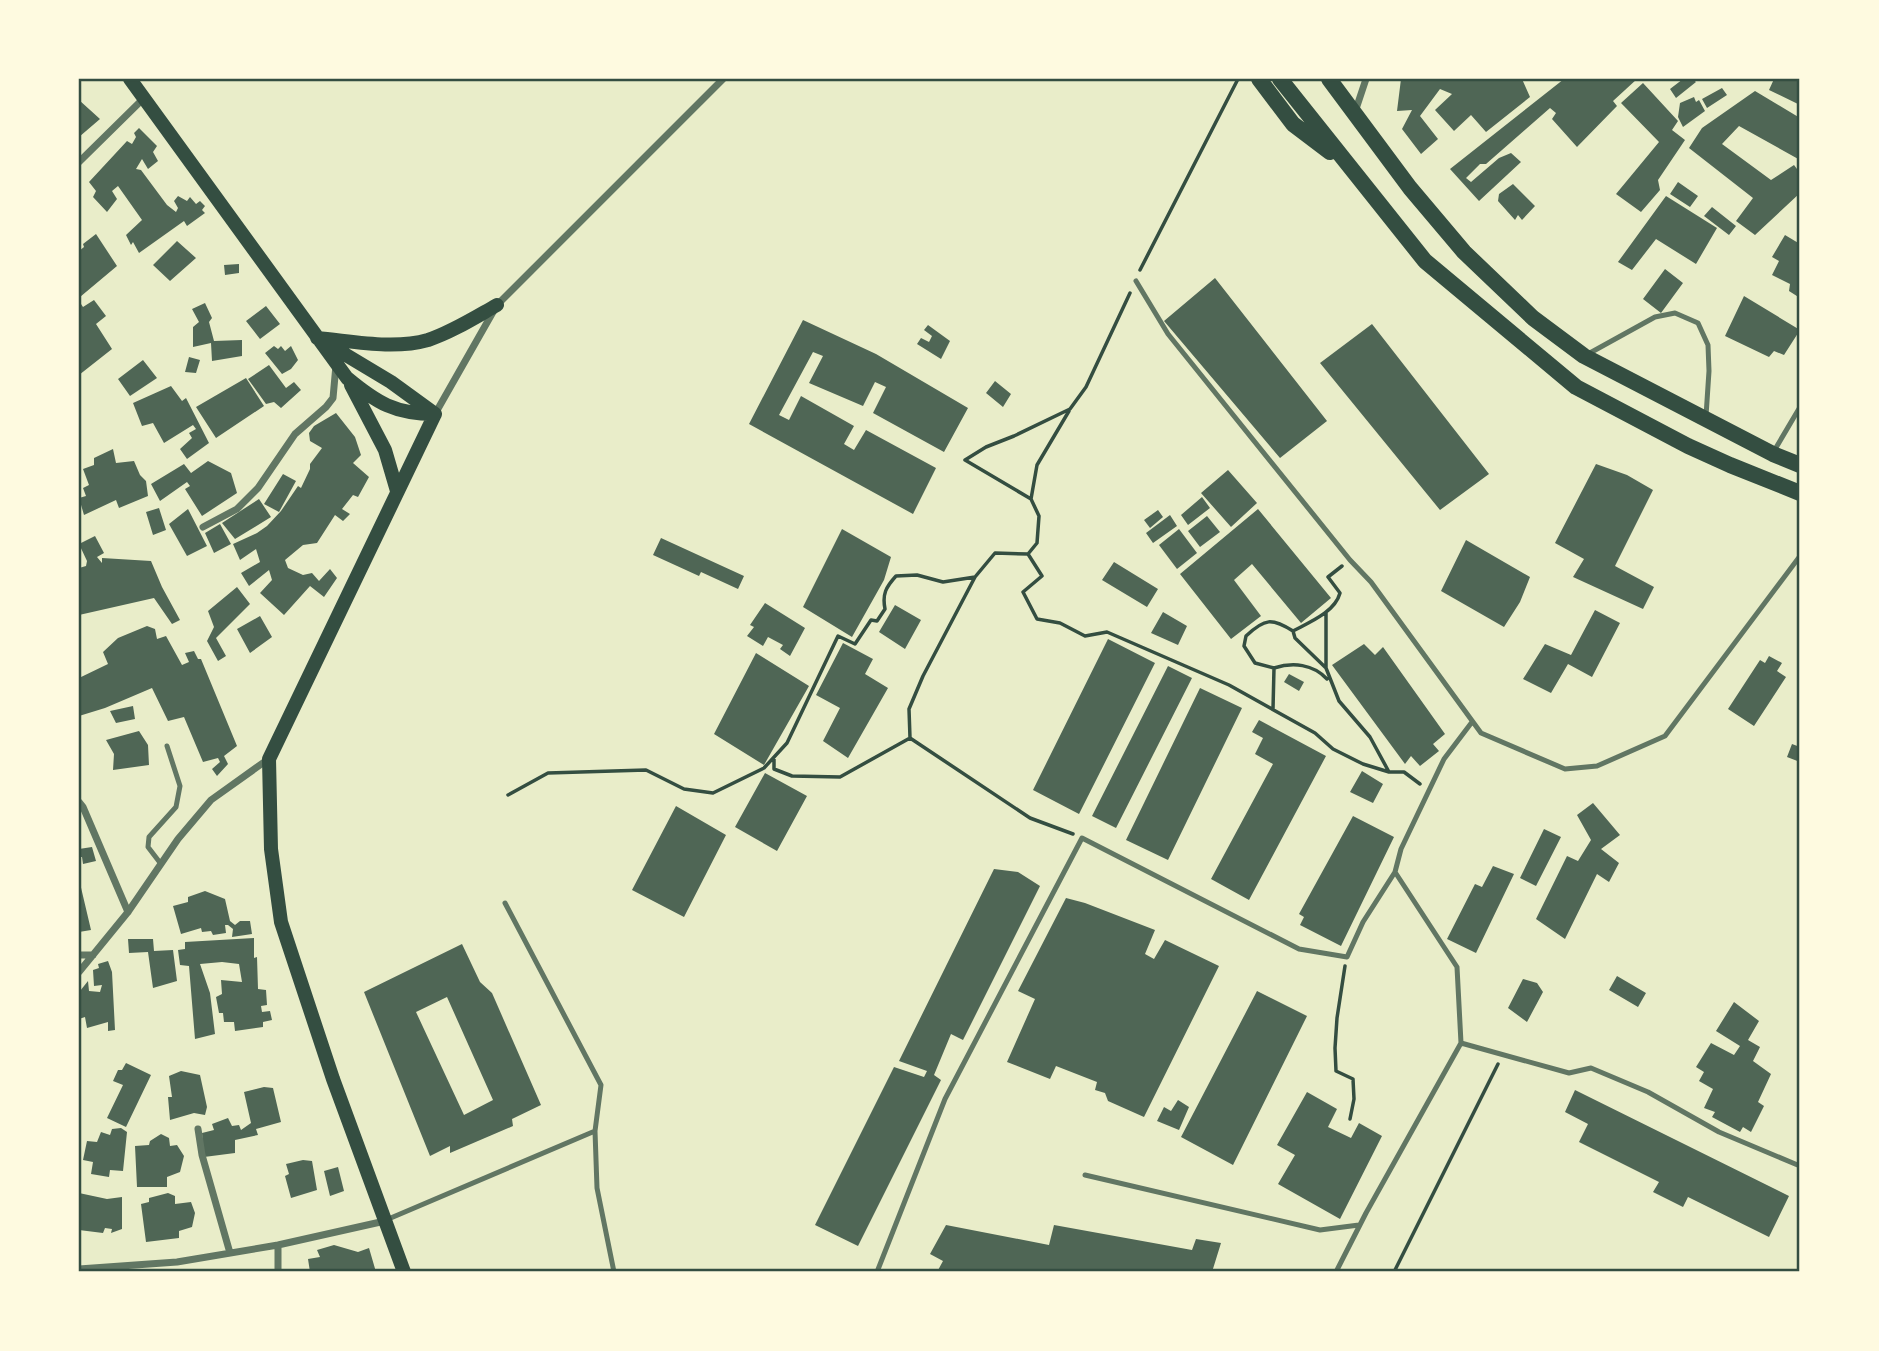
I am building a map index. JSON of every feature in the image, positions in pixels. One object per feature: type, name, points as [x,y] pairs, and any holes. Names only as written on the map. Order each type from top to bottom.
[{"type":"highway","points":[[1259,79],[1293,124],[1349,166]]},
{"type":"highway","points":[[1280,79],[1425,261],[1576,387],[1730,466],[1800,493]]},
{"type":"highway","points":[[1329,79],[1410,188],[1464,252],[1533,318],[1584,356],[1773,454],[1800,465]]},
{"type":"highway","points":[[1339,79],[1355,113]]},
{"type":"main road","points":[[130,79],[347,378],[387,407],[410,414],[435,414]]},
{"type":"main road","points":[[317,338],[397,344],[425,341],[451,331],[497,305]]},
{"type":"main road","points":[[317,338],[391,382],[435,414]]},
{"type":"main road","points":[[347,378],[386,450],[397,491]]},
{"type":"main road","points":[[404,1272],[333,1079],[281,922],[271,849],[268,759],[435,414]]},
{"type":"street","points":[[435,414],[497,305],[723,79]]},
{"type":"street","points":[[1355,113],[1366,79]]},
{"type":"street","points":[[79,162],[145,98]]},
{"type":"street","points":[[203,527],[237,509],[258,488],[295,434],[326,407],[336,388],[336,365]]},
{"type":"street","points":[[79,972],[128,912],[178,839],[211,800],[268,759]]},
{"type":"street","points":[[79,802],[128,912]]},
{"type":"street","points":[[79,955],[93,955]]},
{"type":"street","points":[[198,1129],[202,1155],[230,1253]]},
{"type":"street","points":[[79,1269],[177,1262],[278,1245],[385,1221]]},
{"type":"street","points":[[278,1245],[278,1272]]},
{"type":"lane","points":[[1136,281],[1168,334],[1350,560],[1371,582],[1472,723],[1481,733],[1565,769],[1597,766],[1665,737],[1800,556]]},
{"type":"lane","points":[[1584,356],[1655,317],[1675,313],[1698,323],[1708,345],[1705,419]]},
{"type":"lane","points":[[1773,454],[1800,407]]},
{"type":"lane","points":[[877,1272],[945,1099],[1082,838],[1299,949],[1347,957],[1363,922],[1395,872],[1401,849],[1444,759],[1472,723]]},
{"type":"lane","points":[[161,864],[148,847],[149,837],[176,807],[180,786],[167,746]]},
{"type":"lane","points":[[1336,1272],[1359,1225],[1461,1043],[1457,967],[1395,872]]},
{"type":"lane","points":[[505,903],[601,1085],[595,1131],[597,1188],[614,1272]]},
{"type":"lane","points":[[1461,1043],[1547,1069],[1569,1073],[1591,1068],[1636,1087],[1719,1132],[1800,1166]]},
{"type":"lane","points":[[385,1221],[595,1131]]},
{"type":"lane","points":[[1085,1175],[1320,1230],[1359,1225]]},
{"type":"path","points":[[1031,499],[1037,466],[1086,387],[1238,79]]},
{"type":"path","points":[[1028,554],[1037,543],[1039,516],[1031,499],[965,460],[986,447],[1070,409]]},
{"type":"path","points":[[910,738],[909,709],[923,676],[975,577],[995,553],[1028,554]]},
{"type":"path","points":[[1028,554],[1042,576],[1023,592],[1037,619],[1060,623],[1085,636],[1107,632],[1229,685],[1315,733],[1333,749],[1363,764],[1389,772],[1404,772],[1429,790]]},
{"type":"path","points":[[1293,631],[1326,612],[1338,600],[1340,593],[1328,578],[1350,560]]},
{"type":"path","points":[[508,795],[548,774],[646,770],[684,789],[713,793],[764,768],[774,759],[787,743],[838,636],[855,645],[871,620],[877,621],[886,609],[883,598],[886,587],[896,576],[917,575],[943,582],[975,577]]},
{"type":"path","points":[[1326,612],[1326,668],[1329,680],[1339,701],[1370,737],[1389,772]]},
{"type":"path","points":[[1326,668],[1296,638],[1293,631],[1276,621],[1267,621],[1246,636],[1244,646],[1255,663],[1274,668],[1290,663],[1320,671],[1329,680]]},
{"type":"path","points":[[1273,709],[1274,668]]},
{"type":"path","points":[[774,759],[774,769],[792,776],[840,777],[910,738]]},
{"type":"path","points":[[910,738],[1030,818],[1082,838]]},
{"type":"path","points":[[1347,957],[1335,1048],[1336,1071],[1353,1079],[1354,1099],[1350,1119]]},
{"type":"path","points":[[1394,1272],[1503,1054]]},
{"type":"building","points":[[1401,79],[1522,79],[1530,97],[1486,132],[1471,115],[1454,131],[1435,110],[1452,94],[1440,89],[1420,116],[1438,139],[1421,154],[1402,129],[1412,110],[1397,111]]},
{"type":"building","points":[[1564,79],[1637,79],[1613,101],[1617,106],[1577,147],[1552,119],[1556,113],[1550,108],[1466,178],[1471,182],[1499,158],[1511,153],[1521,162],[1479,201],[1450,169]]},
{"type":"building","points":[[1683,79],[1693,79],[1696,82],[1676,98],[1670,89]]},
{"type":"building","points":[[1774,79],[1793,79],[1800,82],[1800,105],[1769,90]]},
{"type":"building","points":[[1643,83],[1678,121],[1672,130],[1685,140],[1658,180],[1660,190],[1641,212],[1616,194],[1659,142],[1621,103]]},
{"type":"building","points":[[1722,88],[1727,95],[1707,108],[1702,99]]},
{"type":"building","points":[[1755,91],[1800,118],[1800,160],[1739,126],[1722,144],[1771,180],[1794,165],[1800,173],[1800,193],[1755,235],[1736,221],[1753,198],[1689,148],[1702,128]]},
{"type":"building","points":[[1694,97],[1705,111],[1683,127],[1678,117],[1680,103]]},
{"type":"building","points":[[79,100],[100,119],[79,137]]},
{"type":"building","points":[[139,128],[157,146],[153,152],[158,161],[148,169],[142,159],[136,169],[141,170],[167,205],[176,212],[178,208],[174,201],[178,196],[187,201],[190,197],[196,204],[200,201],[205,206],[202,210],[205,213],[187,226],[184,221],[139,253],[126,235],[142,220],[118,186],[112,191],[117,199],[107,212],[93,197],[96,191],[89,182],[127,141],[132,144],[136,137],[134,133]]},
{"type":"building","points":[[1678,182],[1698,196],[1690,207],[1670,194]]},
{"type":"building","points":[[1513,184],[1535,206],[1522,220],[1518,215],[1515,220],[1498,201],[1499,194]]},
{"type":"building","points":[[1666,196],[1717,228],[1696,264],[1656,239],[1632,270],[1618,262]]},
{"type":"building","points":[[1712,207],[1736,226],[1729,235],[1704,216]]},
{"type":"building","points":[[96,234],[117,266],[80,297],[79,251],[84,247],[83,244]]},
{"type":"building","points":[[1785,235],[1800,244],[1800,298],[1789,291],[1790,284],[1772,275],[1779,261],[1772,257]]},
{"type":"building","points":[[177,241],[196,258],[170,281],[153,265]]},
{"type":"building","points":[[239,264],[239,273],[225,275],[224,265]]},
{"type":"building","points":[[1665,269],[1683,283],[1661,313],[1643,299]]},
{"type":"building","points":[[1215,278],[1327,421],[1280,458],[1164,321]]},
{"type":"building","points":[[1744,296],[1800,330],[1784,355],[1774,351],[1769,357],[1725,336]]},
{"type":"building","points":[[94,300],[106,316],[96,324],[112,349],[79,375],[79,306],[81,304],[83,307]]},
{"type":"building","points":[[205,303],[212,318],[209,322],[214,341],[242,340],[242,356],[212,361],[211,343],[193,347],[193,327],[199,322],[192,309]]},
{"type":"building","points":[[266,306],[280,324],[260,339],[246,321]]},
{"type":"building","points":[[803,320],[876,354],[968,408],[944,452],[873,413],[886,387],[875,382],[863,406],[809,383],[823,356],[813,352],[779,415],[789,420],[801,396],[854,426],[844,444],[854,450],[866,430],[936,468],[913,514],[749,424]]},
{"type":"building","points":[[1372,324],[1489,474],[1440,510],[1320,363]]},
{"type":"building","points":[[928,325],[950,341],[941,359],[917,344],[921,338],[929,342],[932,336],[924,330]]},
{"type":"building","points":[[274,346],[278,349],[281,346],[285,351],[291,346],[298,360],[291,369],[282,374],[265,353]]},
{"type":"building","points":[[189,357],[200,360],[196,373],[185,372]]},
{"type":"building","points":[[143,360],[157,378],[130,396],[118,379]]},
{"type":"building","points":[[269,365],[286,388],[294,382],[301,390],[281,408],[274,402],[266,404],[248,379]]},
{"type":"building","points":[[246,378],[264,406],[216,438],[196,407]]},
{"type":"building","points":[[995,381],[1011,394],[1003,407],[986,393]]},
{"type":"building","points":[[171,386],[182,401],[186,398],[209,443],[187,459],[180,449],[192,438],[189,433],[196,429],[193,425],[164,443],[153,423],[142,426],[133,403]]},
{"type":"building","points":[[336,413],[355,437],[361,455],[353,463],[369,477],[358,497],[353,495],[342,509],[350,514],[343,521],[335,515],[317,543],[303,545],[285,560],[288,568],[303,575],[312,573],[319,581],[330,569],[337,578],[324,597],[310,586],[284,615],[260,593],[272,580],[269,570],[249,586],[241,573],[260,562],[256,549],[240,560],[233,544],[267,526],[298,486],[301,488],[310,464],[322,448],[310,441],[309,433],[314,426]]},
{"type":"building","points":[[113,449],[116,463],[134,461],[146,481],[148,496],[119,508],[116,500],[84,515],[79,498],[86,496],[83,488],[89,485],[83,469],[94,465],[94,458]]},
{"type":"building","points":[[208,461],[231,473],[237,493],[202,516],[185,489],[190,486],[187,482],[160,501],[151,484],[184,464],[191,473]]},
{"type":"building","points":[[1596,464],[1627,475],[1653,490],[1615,566],[1654,587],[1643,609],[1573,577],[1584,559],[1555,543]]},
{"type":"building","points":[[1228,470],[1257,503],[1231,527],[1201,493]]},
{"type":"building","points":[[283,474],[296,481],[279,512],[264,504]]},
{"type":"building","points":[[1202,497],[1210,508],[1188,525],[1181,515]]},
{"type":"building","points":[[259,499],[271,517],[235,539],[222,523]]},
{"type":"building","points":[[159,508],[166,530],[153,535],[146,512]]},
{"type":"building","points":[[188,509],[207,546],[187,556],[169,524]]},
{"type":"building","points":[[1258,509],[1331,598],[1301,623],[1252,564],[1234,580],[1261,616],[1231,639],[1180,574]]},
{"type":"building","points":[[1158,510],[1163,517],[1150,528],[1144,520]]},
{"type":"building","points":[[1170,515],[1177,526],[1153,543],[1146,533]]},
{"type":"building","points":[[1207,516],[1220,532],[1200,547],[1188,531]]},
{"type":"building","points":[[220,524],[231,544],[214,553],[205,533]]},
{"type":"building","points":[[842,529],[891,557],[884,580],[852,637],[803,607]]},
{"type":"building","points":[[1179,529],[1197,553],[1177,569],[1159,545]]},
{"type":"building","points":[[95,536],[104,553],[97,557],[102,563],[102,558],[151,561],[180,620],[172,624],[154,598],[79,615],[79,568],[86,566],[87,561],[79,544]]},
{"type":"building","points":[[661,538],[744,576],[738,589],[701,572],[699,576],[653,555]]},
{"type":"building","points":[[1466,540],[1530,577],[1520,602],[1504,627],[1441,591]]},
{"type":"building","points":[[1114,562],[1158,589],[1147,607],[1102,580]]},
{"type":"building","points":[[237,587],[250,604],[216,638],[226,656],[218,661],[207,641],[214,627],[208,611]]},
{"type":"building","points":[[765,603],[805,628],[790,656],[780,649],[783,645],[768,637],[763,646],[747,636],[754,627],[750,625]]},
{"type":"building","points":[[895,605],[921,620],[905,649],[879,632]]},
{"type":"building","points":[[1595,610],[1620,623],[1592,677],[1568,664],[1551,693],[1523,679],[1545,644],[1571,655]]},
{"type":"building","points":[[1163,612],[1187,626],[1178,645],[1151,633]]},
{"type":"building","points":[[260,616],[272,637],[250,653],[237,629]]},
{"type":"building","points":[[147,626],[155,629],[157,639],[166,636],[182,665],[189,662],[185,653],[194,651],[198,659],[201,659],[237,746],[224,756],[228,764],[217,776],[212,769],[220,762],[218,758],[203,762],[184,717],[168,721],[152,688],[79,716],[79,678],[108,664],[103,652],[118,638]]},
{"type":"building","points":[[1108,639],[1155,663],[1079,814],[1033,790]]},
{"type":"building","points":[[843,643],[873,659],[865,674],[888,688],[848,758],[823,741],[840,708],[816,695]]},
{"type":"building","points":[[1364,644],[1375,655],[1383,647],[1445,734],[1433,744],[1439,751],[1420,766],[1411,756],[1405,764],[1332,665]]},
{"type":"building","points":[[756,653],[809,686],[764,765],[714,734]]},
{"type":"building","points":[[1769,656],[1782,663],[1777,671],[1786,677],[1754,726],[1728,709],[1760,660],[1765,663]]},
{"type":"building","points":[[1168,666],[1192,678],[1116,828],[1092,816]]},
{"type":"building","points":[[1289,674],[1304,682],[1299,691],[1284,682]]},
{"type":"building","points":[[1200,688],[1242,708],[1168,860],[1126,840]]},
{"type":"building","points":[[133,706],[135,719],[116,723],[110,711]]},
{"type":"building","points":[[1259,720],[1326,756],[1249,900],[1211,879],[1273,764],[1255,754],[1263,738],[1252,732]]},
{"type":"building","points":[[139,731],[148,745],[149,765],[113,770],[114,754],[106,740]]},
{"type":"building","points":[[1792,744],[1800,747],[1800,762],[1787,757]]},
{"type":"building","points":[[1362,771],[1383,784],[1373,803],[1350,792]]},
{"type":"building","points":[[765,773],[807,796],[777,851],[735,827]]},
{"type":"building","points":[[1593,803],[1620,835],[1601,849],[1619,863],[1609,882],[1597,874],[1565,939],[1536,919],[1567,856],[1578,861],[1591,840],[1577,815]]},
{"type":"building","points":[[676,806],[726,835],[684,917],[632,890]]},
{"type":"building","points":[[1353,816],[1394,837],[1341,946],[1300,925],[1304,917],[1299,914]]},
{"type":"building","points":[[1544,829],[1561,837],[1536,886],[1520,878]]},
{"type":"building","points":[[92,847],[96,861],[83,864],[79,849]]},
{"type":"building","points":[[1493,866],[1514,874],[1476,953],[1447,939],[1475,884],[1482,887]]},
{"type":"building","points":[[994,869],[1018,872],[1040,886],[963,1040],[951,1034],[934,1075],[941,1080],[858,1246],[815,1225],[894,1067],[924,1077],[927,1071],[899,1061]]},
{"type":"building","points":[[79,879],[91,930],[79,932]]},
{"type":"building","points":[[205,891],[225,899],[230,921],[235,925],[240,921],[250,921],[252,934],[232,937],[233,929],[225,925],[226,933],[213,935],[211,931],[202,932],[201,928],[181,934],[173,906],[188,902],[188,897]]},
{"type":"building","points":[[1066,898],[1155,930],[1145,954],[1154,959],[1165,940],[1219,966],[1144,1117],[1108,1101],[1105,1093],[1095,1090],[1097,1082],[1056,1066],[1050,1079],[1007,1062],[1035,999],[1018,991]]},
{"type":"building","points":[[254,938],[258,989],[266,990],[267,1005],[261,1006],[262,1012],[270,1011],[272,1020],[263,1022],[263,1027],[235,1031],[234,1022],[224,1022],[216,997],[222,994],[221,980],[242,982],[239,964],[200,964],[210,993],[215,1034],[195,1039],[189,966],[180,965],[178,950],[185,949],[185,942]]},
{"type":"building","points":[[128,939],[153,939],[154,951],[173,950],[177,981],[153,988],[148,952],[129,953]]},
{"type":"building","points":[[462,944],[480,982],[492,993],[541,1105],[512,1119],[513,1126],[450,1153],[450,1146],[430,1156],[364,992]],"holes":[[[447,997],[493,1100],[464,1115],[416,1012]]]},
{"type":"building","points":[[108,961],[112,972],[115,1030],[108,1031],[108,1022],[87,1028],[85,1017],[79,1019],[80,991],[88,981],[89,991],[100,992],[102,985],[94,986],[93,970],[99,968],[98,964]]},
{"type":"building","points":[[1617,976],[1646,993],[1638,1007],[1609,990]]},
{"type":"building","points":[[1523,979],[1537,983],[1543,992],[1527,1022],[1508,1008]]},
{"type":"building","points":[[1257,991],[1307,1016],[1233,1165],[1181,1137]]},
{"type":"building","points":[[1734,1002],[1759,1021],[1748,1040],[1760,1047],[1753,1061],[1771,1074],[1758,1102],[1764,1106],[1751,1132],[1743,1127],[1740,1132],[1712,1117],[1715,1112],[1704,1108],[1713,1089],[1699,1081],[1704,1072],[1696,1067],[1711,1043],[1734,1055],[1740,1046],[1716,1031]]},
{"type":"building","points":[[126,1063],[151,1075],[126,1127],[107,1118],[123,1085],[113,1081],[118,1070],[122,1070]]},
{"type":"building","points":[[181,1071],[200,1075],[207,1107],[205,1115],[194,1113],[170,1120],[168,1097],[172,1097],[169,1076]]},
{"type":"building","points":[[264,1087],[273,1088],[281,1122],[256,1129],[258,1135],[235,1140],[235,1153],[204,1157],[202,1133],[214,1130],[212,1124],[228,1118],[232,1126],[239,1125],[241,1130],[251,1123],[244,1092]]},
{"type":"building","points":[[1575,1090],[1789,1196],[1769,1237],[1688,1197],[1683,1207],[1653,1192],[1659,1182],[1579,1142],[1588,1124],[1565,1112]]},
{"type":"building","points":[[1307,1092],[1337,1109],[1328,1127],[1351,1138],[1359,1123],[1382,1136],[1340,1219],[1278,1184],[1295,1155],[1277,1145]]},
{"type":"building","points":[[1178,1100],[1189,1107],[1179,1130],[1157,1121],[1164,1107],[1171,1111]]},
{"type":"building","points":[[121,1128],[127,1132],[123,1171],[110,1170],[109,1177],[91,1174],[93,1162],[83,1160],[87,1141],[97,1142],[101,1132],[110,1135],[112,1129]]},
{"type":"building","points":[[161,1134],[169,1138],[170,1146],[177,1145],[184,1156],[180,1172],[167,1177],[167,1187],[137,1187],[135,1146],[149,1145],[150,1141]]},
{"type":"building","points":[[312,1161],[317,1190],[291,1198],[285,1176],[289,1174],[286,1164]]},
{"type":"building","points":[[338,1167],[344,1191],[330,1196],[324,1171]]},
{"type":"building","points":[[79,1193],[107,1199],[122,1197],[122,1229],[111,1233],[112,1229],[105,1228],[103,1233],[79,1230]]},
{"type":"building","points":[[168,1193],[175,1196],[175,1204],[191,1202],[195,1213],[192,1227],[179,1231],[179,1238],[146,1242],[141,1204],[149,1202],[149,1198]]},
{"type":"building","points":[[946,1225],[1049,1245],[1054,1225],[1192,1250],[1196,1239],[1221,1243],[1212,1272],[937,1272],[943,1261],[930,1254]]},
{"type":"building","points":[[334,1245],[358,1252],[369,1248],[376,1272],[310,1272],[308,1259],[320,1257],[317,1250]]}]
